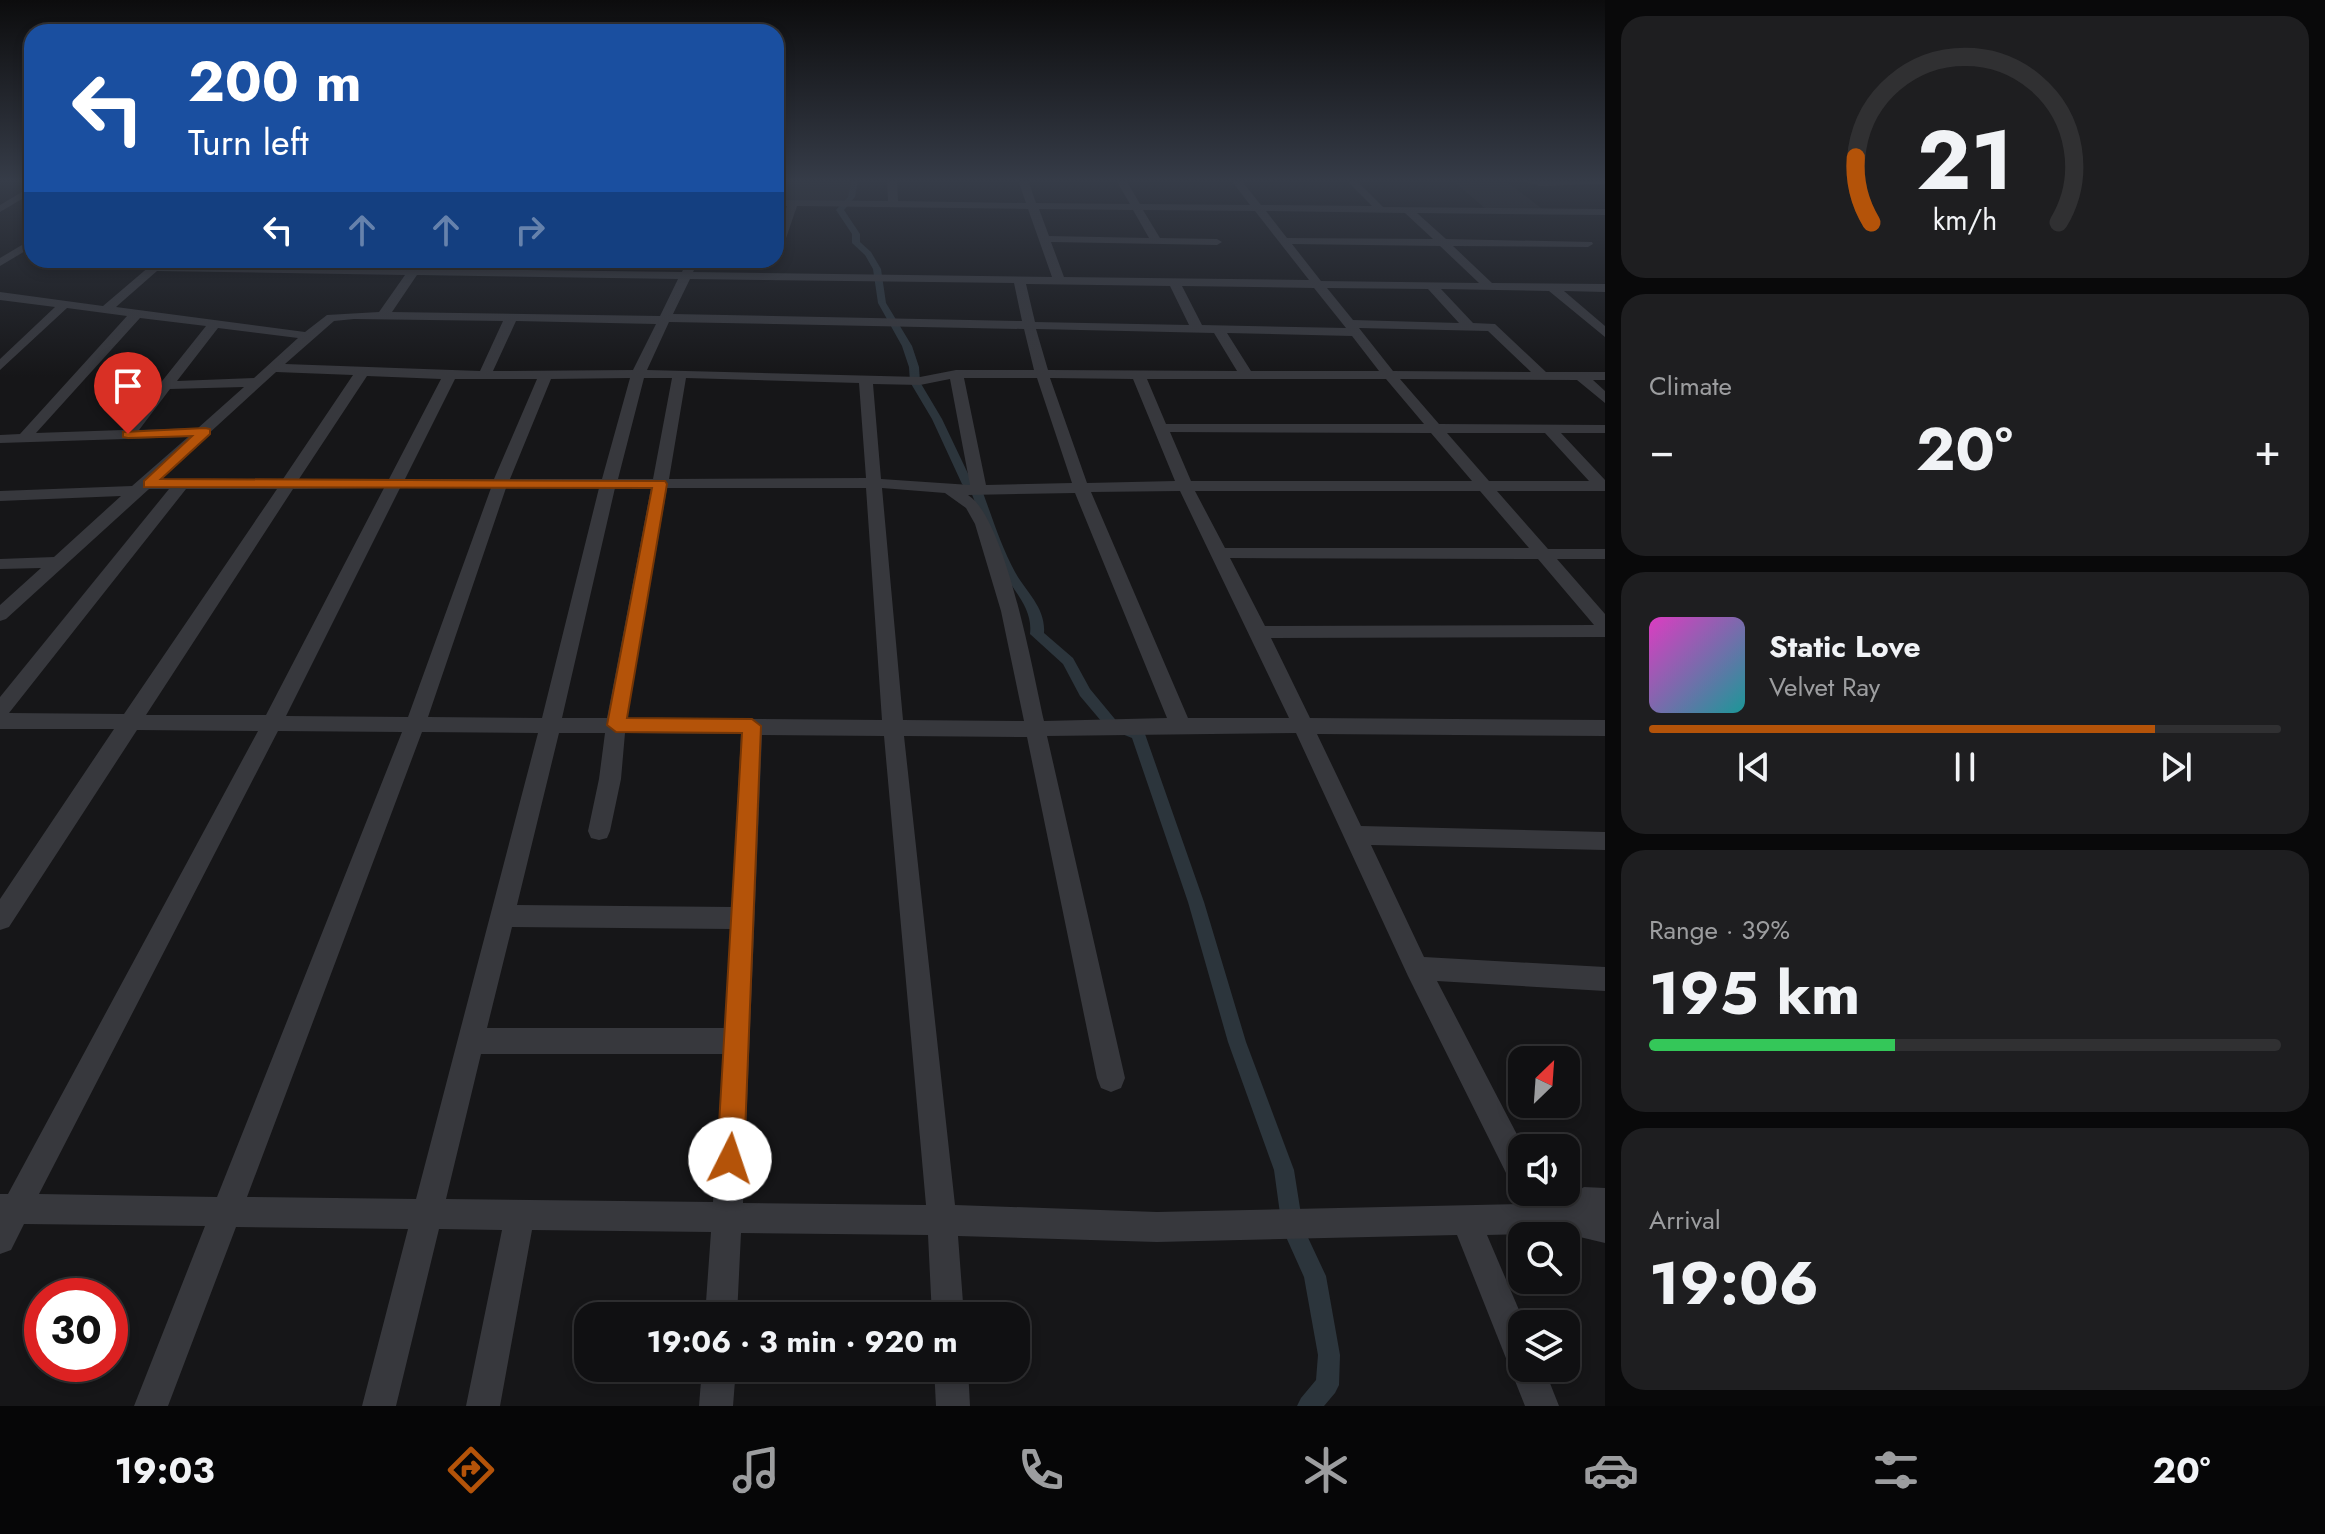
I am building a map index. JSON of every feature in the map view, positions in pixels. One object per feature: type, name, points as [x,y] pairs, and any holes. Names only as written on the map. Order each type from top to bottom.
[{"type":"street","points":[[1046,246],[1059,280]]},
{"type":"street","points":[[1288,246],[1390,376],[1605,629]]},
{"type":"street","points":[[1445,246],[1488,285]]},
{"type":"street","points":[[105,310],[154,268]]},
{"type":"street","points":[[254,268],[348,272],[1605,288]]},
{"type":"street","points":[[348,272],[351,268]]},
{"type":"street","points":[[481,273],[484,268]]},
{"type":"street","points":[[595,274],[598,268]]},
{"type":"street","points":[[379,1406],[638,374],[689,268]]},
{"type":"street","points":[[767,275],[769,268]]},
{"type":"street","points":[[382,317],[413,272]]},
{"type":"street","points":[[1019,280],[1044,375],[1082,487],[1180,724]]},
{"type":"street","points":[[1174,282],[1198,330]]},
{"type":"street","points":[[1430,284],[1469,326]]},
{"type":"street","points":[[1551,286],[1605,333]]},
{"type":"street","points":[[0,296],[309,336]]},
{"type":"street","points":[[0,366],[64,305]]},
{"type":"street","points":[[24,438],[138,312]]},
{"type":"street","points":[[0,615],[272,368],[331,318],[344,315],[1000,323],[1030,327],[1198,330],[1469,326],[1494,328],[1542,375]]},
{"type":"street","points":[[485,374],[511,318]]},
{"type":"street","points":[[128,434],[215,323]]},
{"type":"street","points":[[1219,330],[1247,376]]},
{"type":"street","points":[[272,368],[450,375],[680,374],[866,381],[914,381],[956,374],[1605,376]]},
{"type":"street","points":[[0,919],[363,371]]},
{"type":"street","points":[[151,1406],[416,722],[500,484],[546,374]]},
{"type":"street","points":[[599,831],[680,374]]},
{"type":"street","points":[[956,374],[979,490]]},
{"type":"street","points":[[0,1239],[8,1209],[273,721],[450,375]]},
{"type":"street","points":[[1580,375],[1605,399]]},
{"type":"street","points":[[1139,376],[1185,486],[1259,632],[1417,968],[1508,1147]]},
{"type":"street","points":[[866,381],[893,726],[942,1220],[947,1302]]},
{"type":"street","points":[[166,385],[256,382]]},
{"type":"street","points":[[1163,428],[1605,429]]},
{"type":"street","points":[[1548,428],[1601,489]]},
{"type":"street","points":[[0,439],[205,432]]},
{"type":"street","points":[[0,496],[181,484],[289,483],[873,483],[979,490],[1185,486],[1601,489]]},
{"type":"street","points":[[0,711],[181,484]]},
{"type":"street","points":[[951,489],[953,495],[973,505],[983,524],[1010,611],[1111,1078]]},
{"type":"street","points":[[1219,553],[1605,554]]},
{"type":"street","points":[[0,564],[59,562]]},
{"type":"street","points":[[1259,632],[1605,629]]},
{"type":"street","points":[[0,721],[1034,729],[1180,724],[1605,728]]},
{"type":"street","points":[[722,1302],[738,1041],[752,726]]},
{"type":"street","points":[[1356,835],[1605,841]]},
{"type":"street","points":[[502,916],[743,918]]},
{"type":"street","points":[[1417,968],[1605,979]]},
{"type":"street","points":[[470,1041],[738,1041]]},
{"type":"street","points":[[8,1209],[942,1220],[1157,1227],[1466,1220],[1584,1202],[1605,1203]]},
{"type":"street","points":[[1546,1210],[1605,1228]]},
{"type":"street","points":[[483,1406],[520,1215]]},
{"type":"street","points":[[1466,1220],[1508,1321]]},
{"type":"street","points":[[716,1406],[718,1382]]},
{"type":"street","points":[[952,1382],[953,1406]]},
{"type":"street","points":[[1533,1382],[1542,1406]]},
{"type":"waterway","points":[[859,246],[877,269],[882,303],[907,346],[915,382],[937,419],[967,484],[976,490],[1009,572],[1031,605],[1038,623],[1037,634],[1068,661],[1085,692],[1112,724]]},
{"type":"waterway","points":[[1121,729],[1138,734],[1196,902],[1237,1042],[1284,1170],[1293,1228],[1315,1276],[1329,1355],[1327,1385],[1309,1406]]},
{"type":"route","points":[[128,434],[205,432],[149,484],[660,484],[616,725],[752,726],[730,1159]]}]
